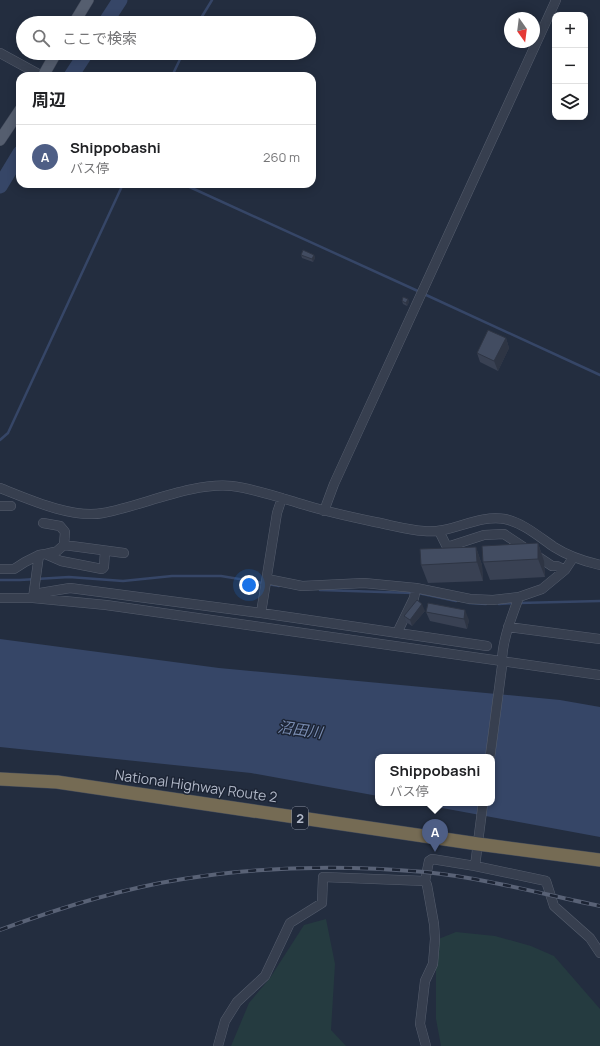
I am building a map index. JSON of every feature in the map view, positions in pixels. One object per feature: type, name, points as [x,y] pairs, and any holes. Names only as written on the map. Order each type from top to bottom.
[{"type":"highway","name":"National Highway Route 2","points":[[0,779],[57,782],[478,838],[600,860]]},
{"type":"main road","points":[[78,16],[88,0]]},
{"type":"main road","points":[[44,72],[52,60]]},
{"type":"main road","points":[[0,140],[16,116]]},
{"type":"street","points":[[324,511],[334,484],[417,301],[556,0]]},
{"type":"street","points":[[0,53],[35,72]]},
{"type":"street","points":[[0,488],[36,502],[66,511],[86,514],[102,514],[183,492],[214,486],[231,486],[282,498],[324,511],[426,531],[439,531],[492,518],[505,519],[520,524],[573,558],[600,565]]},
{"type":"street","points":[[261,613],[277,513],[282,498]]},
{"type":"street","points":[[0,506],[11,506]]},
{"type":"street","points":[[0,569],[14,569],[25,562],[42,555],[57,552],[64,545],[65,532],[60,526],[43,523]]},
{"type":"street","points":[[439,531],[447,547],[484,535],[504,534],[552,566],[557,566],[565,570]]},
{"type":"street","points":[[64,545],[124,554]]},
{"type":"street","points":[[42,555],[61,561],[102,569],[104,567],[106,551]]},
{"type":"street","points":[[34,596],[42,555]]},
{"type":"street","points":[[267,579],[302,586],[364,583],[416,588],[470,599],[493,600],[519,597],[542,589],[565,570],[573,558]]},
{"type":"street","points":[[0,598],[34,596],[70,588],[261,613],[487,646]]},
{"type":"street","points":[[397,633],[414,598],[416,588]]},
{"type":"street","points":[[34,596],[106,605],[502,663],[600,675]]},
{"type":"street","points":[[490,754],[508,627],[519,597]]},
{"type":"street","points":[[508,627],[600,640]]},
{"type":"street","points":[[475,866],[483,806]]},
{"type":"street","points":[[426,1046],[420,1024],[425,981],[433,964],[435,939],[434,924],[425,881],[429,861],[432,859],[475,866],[546,881],[554,906],[590,938],[600,953]]},
{"type":"street","points":[[218,1046],[225,1022],[237,1002],[265,976],[290,923],[322,903],[323,877],[425,881]]},
{"type":"green space","points":[[326,919],[335,964],[331,1030],[346,1046],[231,1046],[249,1003],[270,978],[304,925]]},
{"type":"green space","points":[[456,932],[495,936],[531,946],[554,956],[600,1009],[600,1046],[441,1046],[436,1019],[436,940]]},
{"type":"water","name":"沼田川","points":[[0,639],[219,668],[560,700],[600,707],[600,837],[431,806],[495,806],[495,754],[375,754],[375,795],[251,773],[0,747]]},
{"type":"building","points":[[303,250],[314,255],[312,259],[301,255]]},
{"type":"building","points":[[403,297],[408,299],[406,303],[402,301]]},
{"type":"building","points":[[488,330],[506,338],[494,361],[477,353]]},
{"type":"building","points":[[538,543],[538,559],[483,562],[482,546]]},
{"type":"building","points":[[476,547],[477,562],[421,565],[420,549]]},
{"type":"building","points":[[417,600],[422,604],[410,620],[404,616]]},
{"type":"building","points":[[428,603],[465,610],[464,619],[426,612]]},
{"type":"waterway","points":[[110,16],[120,0]]},
{"type":"waterway","points":[[202,16],[212,0]]},
{"type":"waterway","points":[[74,72],[81,60]]},
{"type":"waterway","points":[[174,72],[180,60]]},
{"type":"waterway","points":[[0,186],[16,160]]},
{"type":"waterway","points":[[0,440],[8,433],[121,188]]},
{"type":"waterway","points":[[192,188],[420,292]]},
{"type":"waterway","points":[[424,294],[600,375]]},
{"type":"waterway","points":[[0,580],[69,577],[123,581],[172,576],[221,576],[263,583]]},
{"type":"waterway","points":[[268,584],[279,586]]},
{"type":"waterway","points":[[320,590],[413,593]]},
{"type":"waterway","points":[[418,593],[456,601]]},
{"type":"waterway","points":[[519,603],[600,601]]},
{"type":"waterway","points":[[469,603],[486,604]]},
{"type":"waterway","points":[[499,604],[514,603]]},
{"type":"railway","points":[[0,930],[90,900],[136,888],[183,879],[243,871],[273,869],[364,868],[425,872],[491,882],[600,906]]},
{"type":"place","name":"Shippobashi","points":[[435,852]]}]
